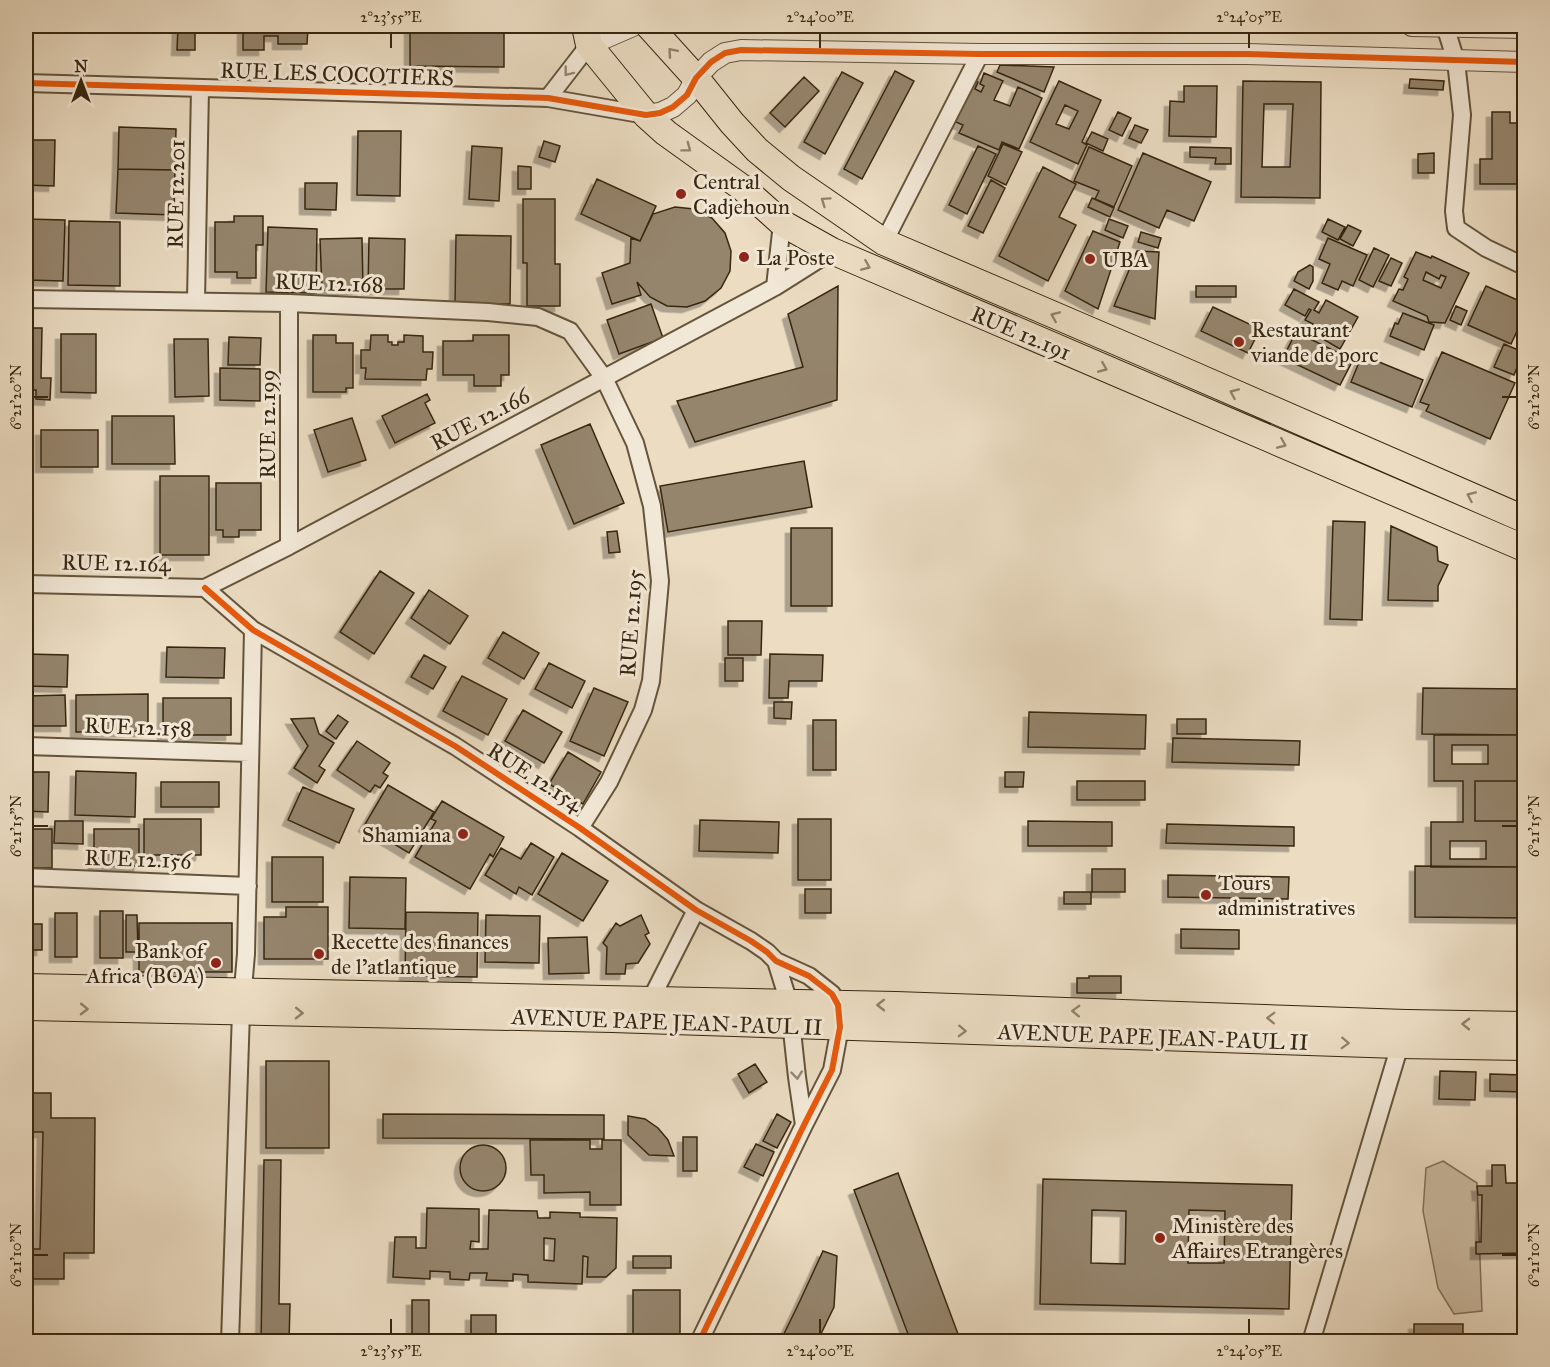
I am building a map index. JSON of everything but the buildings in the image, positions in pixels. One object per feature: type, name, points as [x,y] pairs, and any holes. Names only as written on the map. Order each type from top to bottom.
[{"type":"main road","name":"RUE 12.191","points":[[649,26],[757,150],[791,178],[884,242],[1524,519]]},
{"type":"main road","name":"RUE 12.191","points":[[587,35],[646,115],[666,133],[744,189],[782,223],[831,251],[1524,548]]},
{"type":"main road","name":"AVENUE PAPE JEAN-PAUL II","points":[[26,987],[553,1018],[790,1014],[839,1016],[896,1005],[1403,1034],[1524,1047]]},
{"type":"main road","name":"AVENUE PAPE JEAN-PAUL II","points":[[26,1007],[242,1001],[651,999],[790,1014]]},
{"type":"main road","name":"AVENUE PAPE JEAN-PAUL II","points":[[1403,1034],[1524,1025]]},
{"type":"street","points":[[548,98],[587,35],[633,26]]},
{"type":"street","points":[[1412,26],[1524,28]]},
{"type":"street","points":[[1445,26],[1456,61],[1462,115],[1454,211],[1456,228],[1486,248],[1524,266]]},
{"type":"street","points":[[646,115],[660,113],[673,107],[687,96],[696,78],[711,62],[725,53],[741,50],[980,54],[1247,54],[1524,63]]},
{"type":"street","points":[[884,242],[980,54]]},
{"type":"street","name":"RUE LES COCOTIERS","points":[[26,83],[548,98],[646,115]]},
{"type":"street","name":"RUE 12.201","points":[[196,301],[201,88]]},
{"type":"street","points":[[775,287],[782,223]]},
{"type":"street","name":"RUE 12.166","points":[[205,588],[289,546],[775,287],[831,251]]},
{"type":"street","name":"RUE 12.168","points":[[26,299],[289,303],[489,312],[538,317],[570,332],[604,378]]},
{"type":"street","name":"RUE 12.199","points":[[289,303],[289,546]]},
{"type":"street","name":"RUE 12.195","points":[[580,828],[609,782],[643,711],[651,681],[660,581],[652,506],[635,443],[604,378]]},
{"type":"street","name":"RUE 12.164","points":[[26,584],[205,588]]},
{"type":"street","name":"RUE 12.154","points":[[205,588],[253,630],[455,746],[580,828],[696,910],[751,941],[776,961],[809,976],[832,994],[839,1016]]},
{"type":"street","points":[[230,1341],[242,1001],[246,954],[253,630]]},
{"type":"street","name":"RUE 12.158","points":[[26,746],[250,753]]},
{"type":"street","name":"RUE 12.156","points":[[26,877],[248,886]]},
{"type":"street","points":[[651,999],[696,910]]},
{"type":"street","points":[[776,961],[790,1014],[804,1125]]},
{"type":"street","points":[[699,1341],[832,1070],[839,1016]]},
{"type":"street","points":[[1311,1341],[1403,1034]]},
{"type":"shaded area","points":[[1443,1161],[1477,1183],[1482,1311],[1454,1314],[1438,1288],[1423,1211],[1426,1168]]},
{"type":"cycle path","points":[[26,83],[548,98],[646,115],[660,113],[673,107],[687,95],[696,78],[711,62],[725,53],[741,50],[980,54],[1247,54],[1524,62]]},
{"type":"cycle path","points":[[205,588],[253,630],[455,746],[580,828],[696,910],[751,941],[776,961],[809,976],[832,994],[838,1005],[840,1027],[832,1070],[699,1342]]},
{"type":"place","name":"Central Cadjehoun","points":[[681,194]]},
{"type":"place","name":"La Poste","points":[[744,257]]},
{"type":"place","name":"UBA","points":[[1090,259]]},
{"type":"place","name":"Restaurant viande de porc","points":[[1239,342]]},
{"type":"place","name":"Shamiana","points":[[463,834]]},
{"type":"place","name":"Tours administratives","points":[[1206,895]]},
{"type":"place","name":"Recette des finances de l'atlantique","points":[[319,954]]},
{"type":"place","name":"Bank of Africa (BOA)","points":[[216,963]]},
{"type":"place","name":"Ministère des Affaires Etrangères","points":[[1160,1238]]}]
